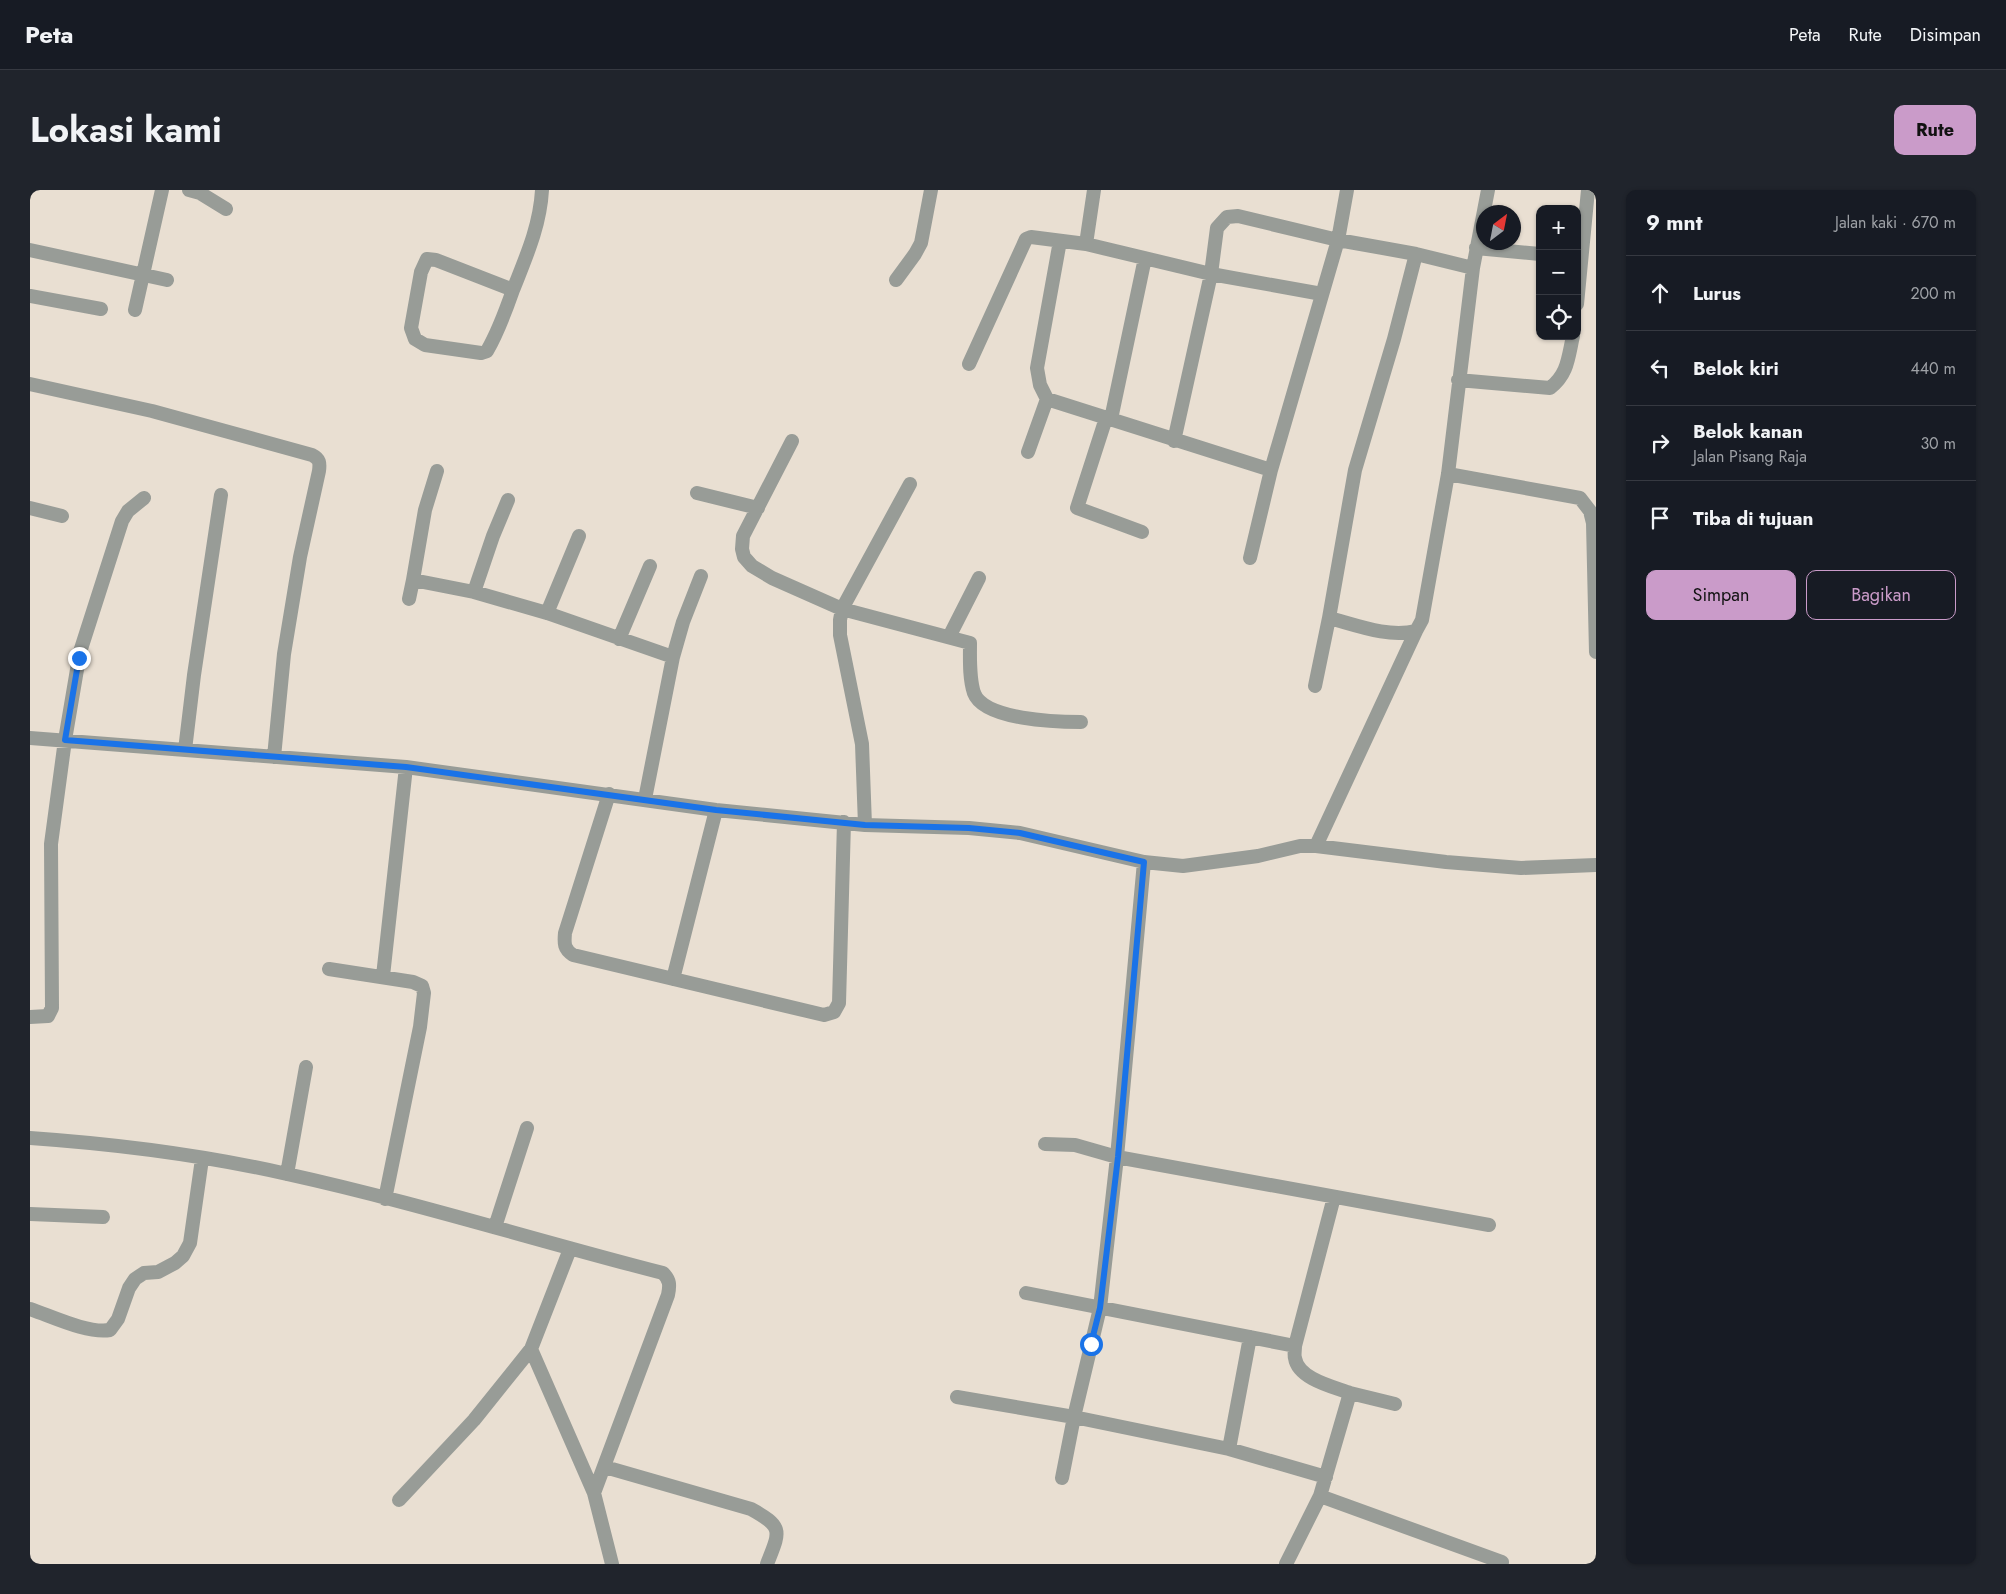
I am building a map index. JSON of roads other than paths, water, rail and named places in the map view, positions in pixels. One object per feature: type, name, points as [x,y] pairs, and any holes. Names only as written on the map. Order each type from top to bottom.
[{"type":"street","points":[[135,310],[162,190]]},
{"type":"street","points":[[189,190],[200,193],[226,209]]},
{"type":"street","points":[[514,290],[436,260],[427,259],[421,272],[411,328],[415,340],[425,345],[471,352],[485,352],[490,345],[514,290],[539,218],[542,190]]},
{"type":"street","points":[[896,280],[921,243],[931,190]]},
{"type":"street","points":[[1086,244],[1094,190]]},
{"type":"street","points":[[1250,558],[1271,470],[1338,240],[1347,190]]},
{"type":"street","points":[[1485,205],[1488,190]]},
{"type":"street","points":[[1581,250],[1588,190]]},
{"type":"street","points":[[1174,440],[1211,274],[1217,228],[1227,217],[1238,216],[1338,240],[1416,254],[1473,268]]},
{"type":"street","points":[[969,364],[1026,239],[1030,237],[1086,244],[1211,274],[1322,294]]},
{"type":"street","points":[[1028,452],[1047,399],[1040,385],[1037,368],[1060,241]]},
{"type":"street","points":[[1316,846],[1422,620],[1448,474],[1458,380],[1476,248]]},
{"type":"street","points":[[30,250],[166,280]]},
{"type":"street","points":[[1497,250],[1536,254]]},
{"type":"street","points":[[1315,686],[1355,470],[1394,339],[1416,254]]},
{"type":"street","points":[[1142,532],[1077,508],[1109,418],[1145,258]]},
{"type":"street","points":[[30,296],[101,308]]},
{"type":"street","points":[[1458,380],[1550,388],[1561,378],[1565,371],[1572,340]]},
{"type":"street","points":[[30,384],[152,411],[312,455],[320,462],[300,557],[284,654],[274,757]]},
{"type":"street","points":[[1047,399],[1271,470]]},
{"type":"street","points":[[792,441],[744,536],[742,549],[744,557],[752,566],[772,578],[842,610],[970,644],[974,694],[982,704],[1004,714],[1042,722],[1081,722]]},
{"type":"street","points":[[409,599],[425,510],[437,471]]},
{"type":"street","points":[[1448,474],[1580,498],[1593,510],[1596,652]]},
{"type":"street","points":[[865,825],[862,744],[840,635],[840,620],[842,610],[910,484]]},
{"type":"street","points":[[697,492],[758,508]]},
{"type":"street","points":[[185,750],[194,675],[221,495]]},
{"type":"street","points":[[30,1017],[48,1016],[52,1008],[52,844],[65,740],[80,652],[122,521],[128,511],[144,498]]},
{"type":"street","points":[[474,592],[493,536],[508,500]]},
{"type":"street","points":[[30,508],[62,516]]},
{"type":"street","points":[[547,613],[579,536]]},
{"type":"street","points":[[619,639],[650,566]]},
{"type":"street","points":[[645,799],[673,658],[683,622],[701,576]]},
{"type":"street","points":[[949,637],[979,578]]},
{"type":"street","points":[[413,580],[474,592],[547,613],[673,658]]},
{"type":"street","points":[[1329,618],[1383,631],[1403,633],[1416,631]]},
{"type":"street","points":[[30,738],[406,767],[716,810],[865,825],[969,828],[1020,833],[1144,862],[1183,866],[1258,856],[1300,846],[1316,846],[1446,862],[1521,868],[1596,865]]},
{"type":"street","points":[[384,976],[406,767]]},
{"type":"street","points":[[608,794],[565,933],[564,944],[566,950],[573,955],[824,1015],[834,1012],[839,1002],[844,822]]},
{"type":"street","points":[[673,979],[716,810]]},
{"type":"street","points":[[1062,1478],[1074,1417],[1100,1308],[1118,1157],[1144,862]]},
{"type":"street","points":[[329,968],[384,976],[418,984],[422,986],[424,993],[420,1027],[385,1199]]},
{"type":"street","points":[[287,1174],[306,1067]]},
{"type":"street","points":[[495,1227],[527,1128]]},
{"type":"street","points":[[30,1138],[97,1142],[287,1174],[495,1227],[663,1273],[668,1278],[670,1286],[668,1294],[594,1494]]},
{"type":"street","points":[[1044,1144],[1075,1145],[1118,1157],[1489,1225]]},
{"type":"street","points":[[30,1309],[91,1329],[110,1330],[118,1319],[129,1288],[135,1279],[144,1273],[158,1272],[175,1264],[183,1256],[190,1243],[202,1159]]},
{"type":"street","points":[[1334,1197],[1296,1346],[1295,1360],[1303,1372],[1317,1381],[1350,1393],[1394,1404]]},
{"type":"street","points":[[30,1214],[104,1217]]},
{"type":"street","points":[[399,1500],[474,1420],[531,1349],[570,1249]]},
{"type":"street","points":[[1026,1293],[1296,1346]]},
{"type":"street","points":[[1229,1449],[1250,1338]]},
{"type":"street","points":[[531,1349],[594,1494],[612,1564]]},
{"type":"street","points":[[1286,1564],[1320,1496],[1350,1393]]},
{"type":"street","points":[[956,1397],[1074,1417],[1229,1449],[1326,1477]]},
{"type":"street","points":[[605,1467],[751,1509],[767,1518],[776,1526],[777,1538],[767,1564]]},
{"type":"street","points":[[1320,1496],[1502,1562]]}]
